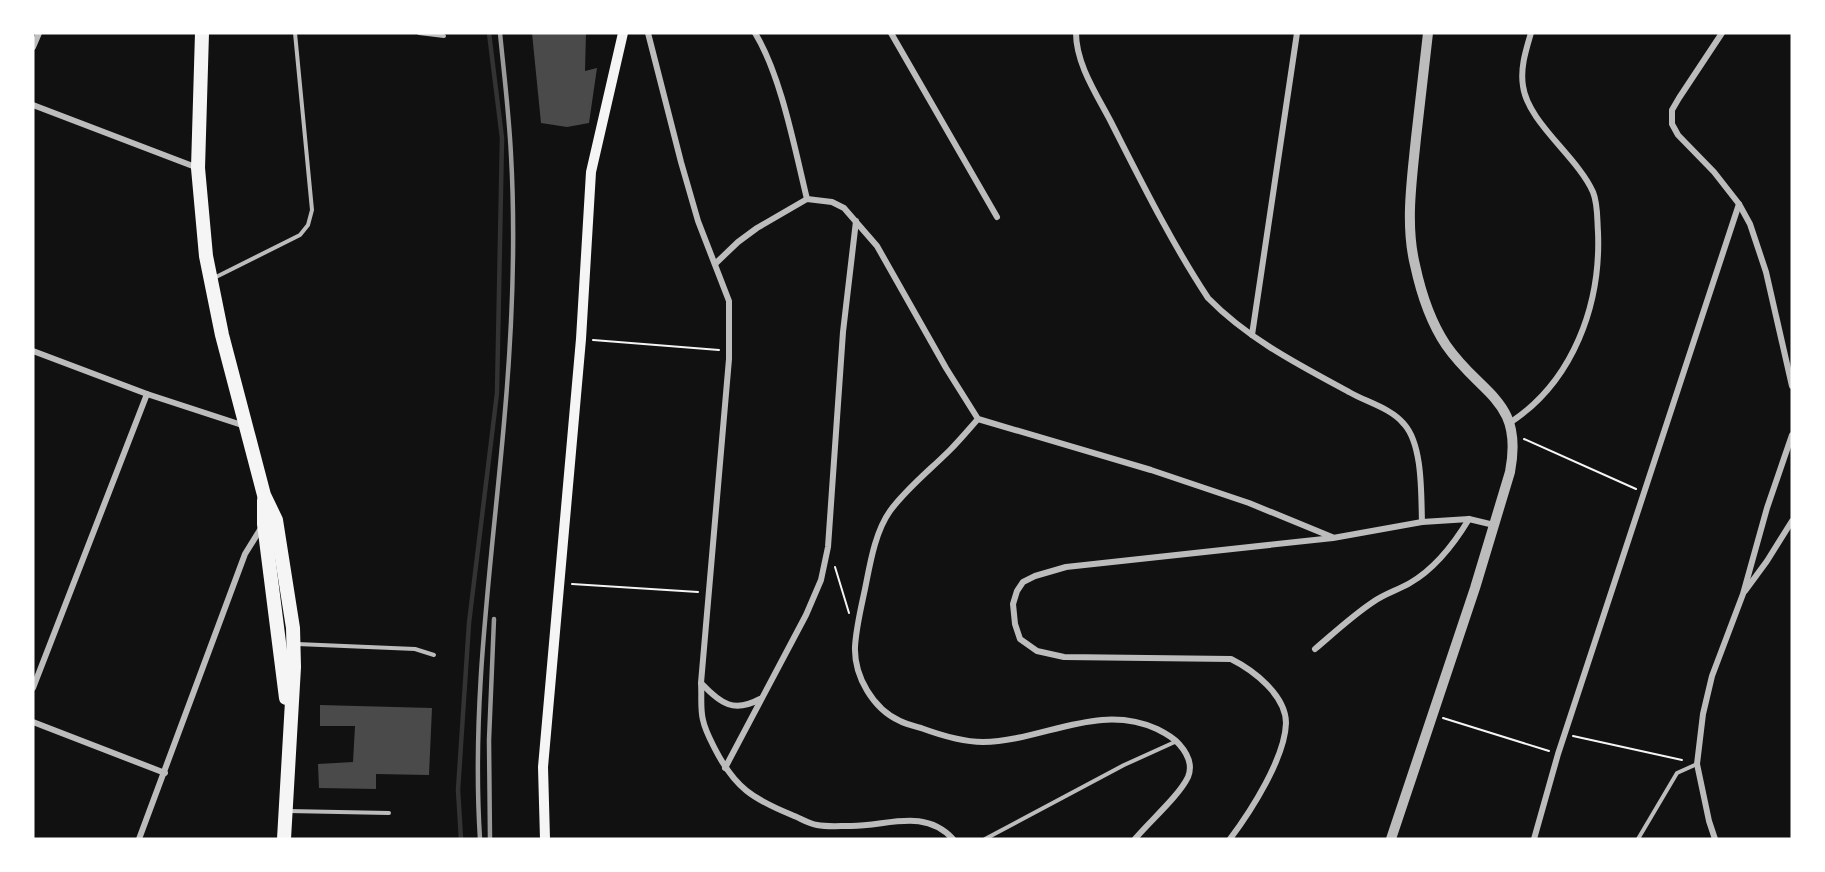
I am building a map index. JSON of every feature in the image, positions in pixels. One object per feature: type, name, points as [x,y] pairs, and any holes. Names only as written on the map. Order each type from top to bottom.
[{"type":"highway","points":[[202,33],[198,168],[206,256],[222,335],[288,585],[294,644],[284,839]]},
{"type":"highway","points":[[270,522],[283,678],[290,719]]},
{"type":"main road","points":[[545,839],[543,767],[581,339],[591,172],[623,33]]},
{"type":"street","points":[[33,47],[39,33]]},
{"type":"street","points":[[648,33],[698,221],[729,302],[730,351],[701,683],[702,718],[707,734],[725,768],[739,785],[758,800],[817,825],[853,827],[903,820],[922,821],[939,827],[953,839]]},
{"type":"street","points":[[755,33],[764,48],[784,108],[807,199]]},
{"type":"street","points":[[891,33],[997,217]]},
{"type":"street","points":[[1076,33],[1082,63],[1096,93],[1131,162],[1208,298],[1222,313],[1275,352],[1364,401],[1384,409],[1404,423],[1411,436],[1418,459],[1422,522]]},
{"type":"street","points":[[1252,335],[1297,33]]},
{"type":"street","points":[[1391,839],[1494,525],[1514,455],[1510,422],[1500,404],[1447,346],[1426,306],[1414,263],[1410,225],[1411,181],[1428,33]]},
{"type":"street","points":[[1510,422],[1532,408],[1555,381],[1576,345],[1592,303],[1597,265],[1597,213],[1594,194],[1583,174],[1527,102],[1522,86],[1525,52],[1531,33]]},
{"type":"street","points":[[1722,33],[1672,110],[1672,124],[1678,135],[1714,172],[1739,204],[1757,241],[1792,386]]},
{"type":"street","points":[[33,105],[198,168]]},
{"type":"street","points":[[715,264],[757,228],[807,199],[832,202],[844,208],[877,246],[946,368],[978,419],[1249,503],[1334,538]]},
{"type":"street","points":[[1534,839],[1564,734],[1739,204]]},
{"type":"street","points":[[725,768],[760,698],[793,641],[821,580],[828,547],[843,333],[856,221]]},
{"type":"street","points":[[33,351],[147,394],[247,427]]},
{"type":"street","points":[[33,688],[147,394]]},
{"type":"street","points":[[978,419],[951,450],[919,478],[890,511],[882,525],[868,573],[855,649],[864,687],[881,709],[898,721],[939,734],[982,742],[1016,738],[1078,723],[1114,718],[1149,725],[1177,741],[1190,763],[1190,772],[1187,780],[1135,839]]},
{"type":"street","points":[[1715,839],[1703,798],[1697,764],[1702,714],[1712,676],[1743,594],[1767,508],[1792,435]]},
{"type":"street","points":[[1315,649],[1375,600],[1409,584],[1433,566],[1458,538],[1469,519]]},
{"type":"street","points":[[1230,839],[1262,789],[1282,743],[1286,722],[1280,704],[1269,686],[1248,667],[1231,659],[1065,657],[1037,651],[1020,639],[1015,624],[1013,604],[1023,582],[1066,567],[1334,538],[1422,522],[1469,519],[1494,525]]},
{"type":"street","points":[[1743,594],[1792,521]]},
{"type":"street","points":[[139,839],[241,562],[252,541],[270,522]]},
{"type":"street","points":[[701,683],[713,695],[728,704],[745,707],[760,698]]},
{"type":"street","points":[[33,722],[165,773]]},
{"type":"lane","points":[[211,279],[300,235],[308,225],[312,210],[295,33]]},
{"type":"lane","points":[[419,33],[444,36]]},
{"type":"lane","points":[[294,644],[415,649],[434,655]]},
{"type":"lane","points":[[986,839],[1124,765],[1177,741]]},
{"type":"lane","points":[[1638,839],[1677,773],[1697,764]]},
{"type":"lane","points":[[285,811],[389,813]]},
{"type":"path","points":[[581,339],[730,351]]},
{"type":"path","points":[[1513,434],[1644,492]]},
{"type":"path","points":[[828,547],[849,615]]},
{"type":"path","points":[[560,583],[710,593]]},
{"type":"path","points":[[1452,721],[1558,754]]},
{"type":"path","points":[[1564,734],[1697,764]]},
{"type":"building","points":[[532,33],[586,33],[585,71],[597,68],[589,123],[567,127],[541,123]]},
{"type":"building","points":[[320,705],[432,708],[429,775],[376,774],[376,789],[319,788],[318,764],[353,762],[355,726],[320,726]]},
{"type":"waterway","points":[[461,839],[458,790],[469,623],[497,393],[502,138],[489,33]]},
{"type":"railway","points":[[480,839],[478,787],[480,683],[507,390],[512,289],[511,155],[500,33]]},
{"type":"railway","points":[[490,839],[489,740],[494,619]]}]
